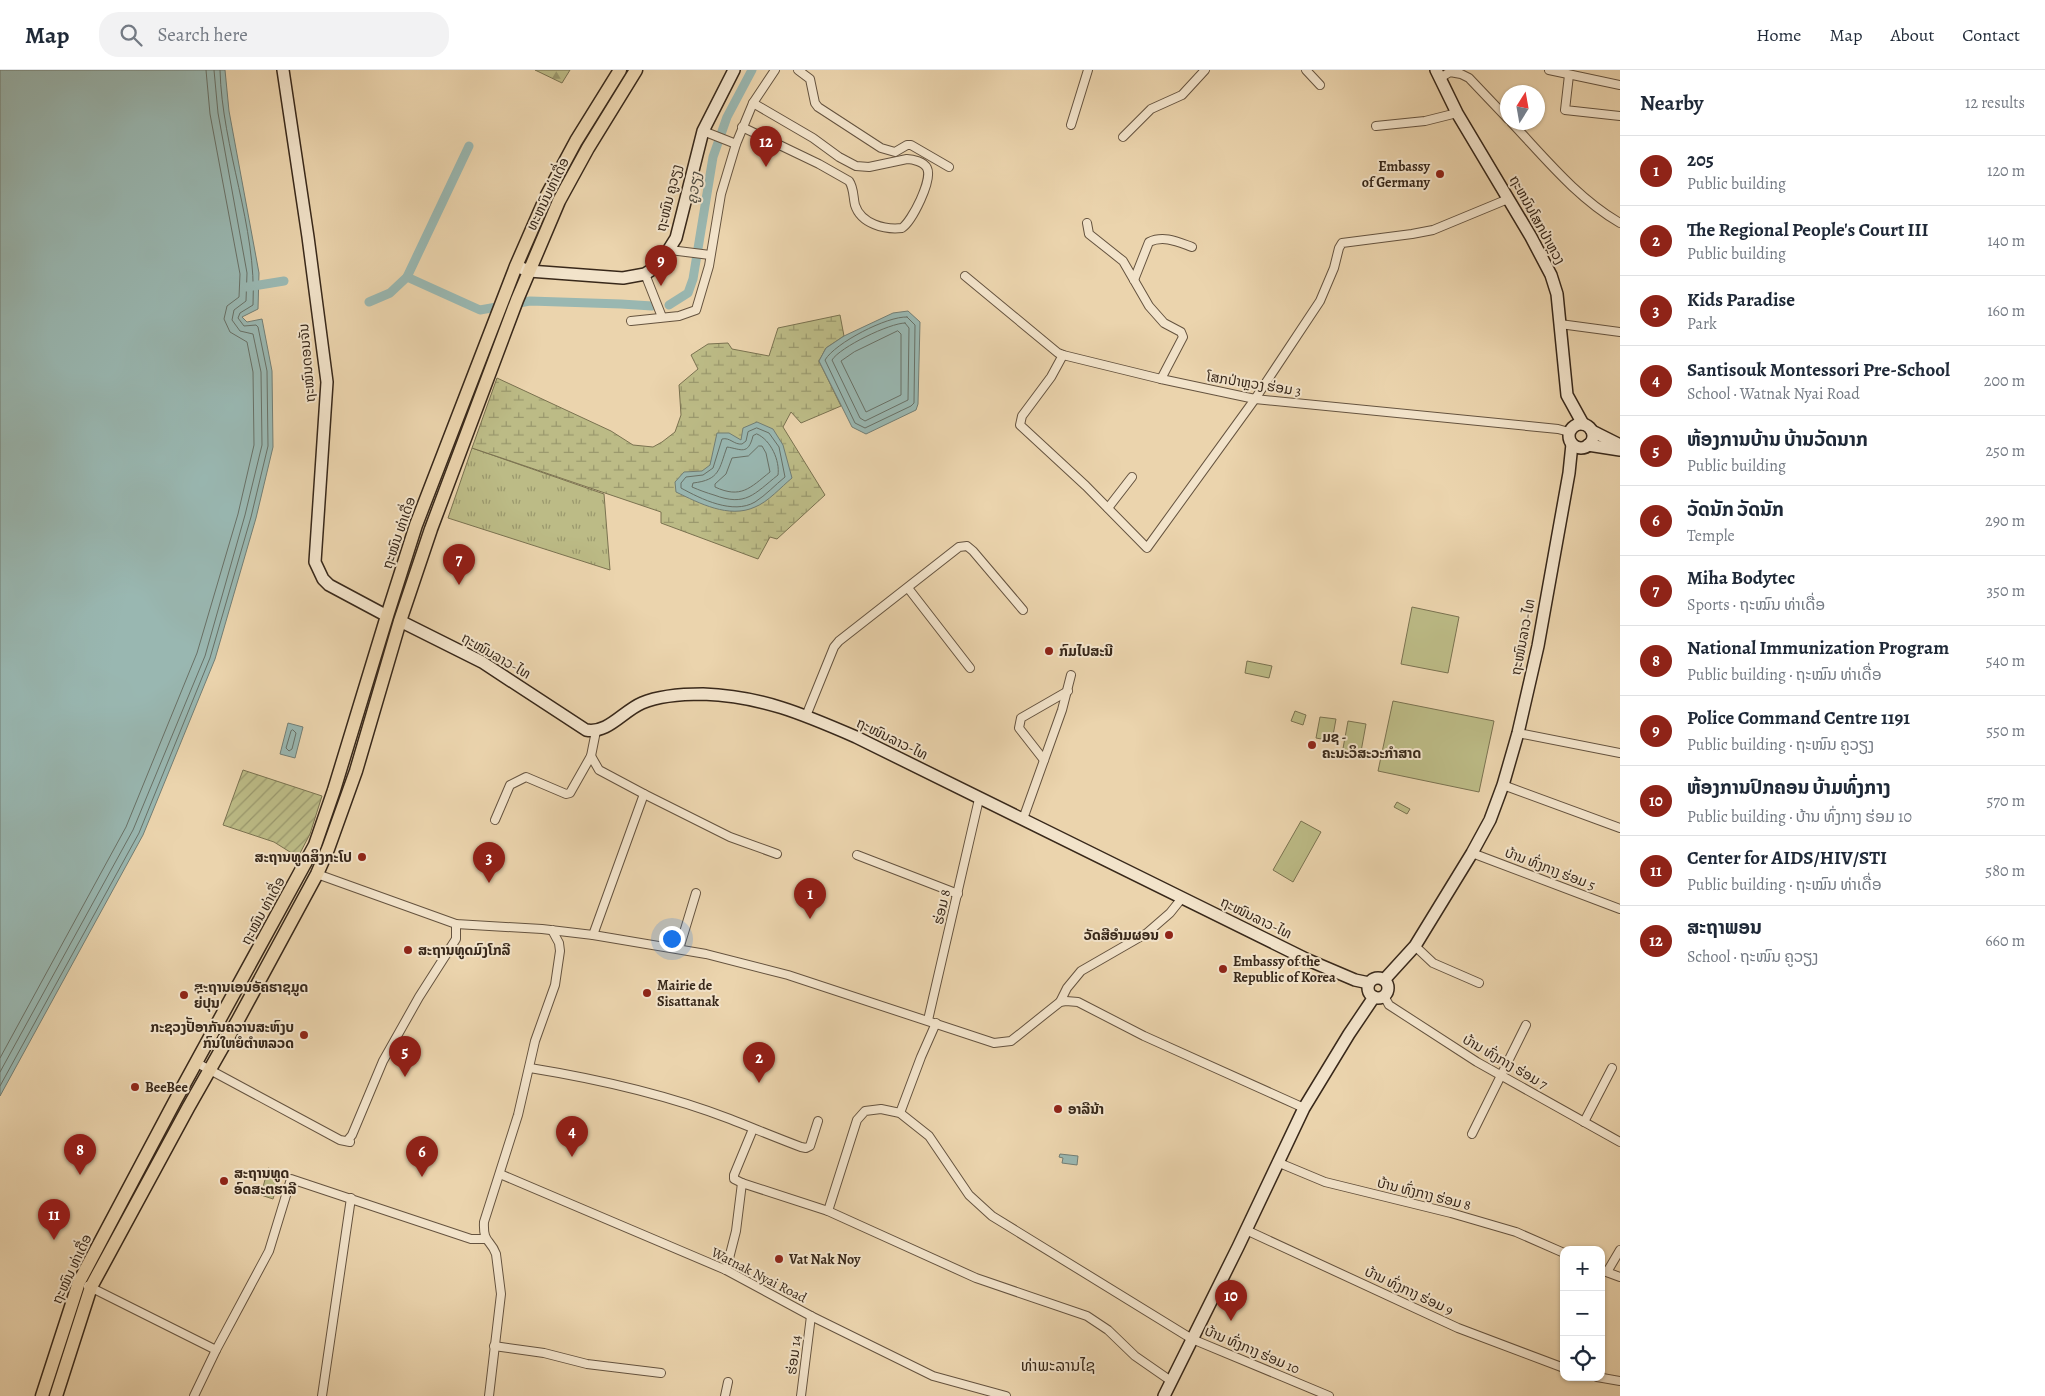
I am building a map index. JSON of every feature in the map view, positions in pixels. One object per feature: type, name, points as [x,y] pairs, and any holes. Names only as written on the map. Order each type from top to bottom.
[{"type":"main road","name":"ທະຫນົນທ່າເດື່ອ","points":[[491,333],[516,266],[547,195],[576,141],[620,70]]},
{"type":"main road","name":"ທະຫນົນທ່າເດື່ອ","points":[[503,339],[517,300],[559,201],[588,148],[636,70]]},
{"type":"main road","name":"ຖະໝົນ ທ່າເດື່ອ","points":[[42,1396],[79,1282],[304,868],[326,816],[416,525],[491,333]]},
{"type":"main road","name":"ຖະໝົນ ທ່າເດື່ອ","points":[[56,1396],[91,1288],[317,874],[328,849],[356,771],[400,621],[431,529],[503,339]]},
{"type":"main road","points":[[387,616],[400,621]]},
{"type":"main road","points":[[304,868],[317,874]]},
{"type":"main road","points":[[264,940],[277,948]]},
{"type":"street","name":"ຖະໝົນດອນຈັນ","points":[[283,70],[327,382],[315,562],[322,579],[329,585],[387,616]]},
{"type":"street","name":"ຖະໜົນ ຄູວຽງ","points":[[516,266],[529,271],[623,278],[645,274],[660,265],[674,250],[707,133],[734,70]]},
{"type":"street","points":[[631,321],[679,316],[696,310],[709,266],[707,254],[734,143],[752,103],[774,70]]},
{"type":"street","points":[[798,70],[810,79],[814,103],[818,107],[881,148],[895,152],[907,145],[911,145],[949,167]]},
{"type":"street","points":[[1071,125],[1088,70]]},
{"type":"street","points":[[1123,137],[1151,109],[1182,95],[1205,70]]},
{"type":"street","points":[[1306,70],[1320,85]]},
{"type":"street","points":[[1549,70],[1620,85]]},
{"type":"street","points":[[1438,74],[1450,72],[1469,78],[1500,111]]},
{"type":"street","name":"ຖະຫນົນໂສກປ່າຫຼວງ","points":[[1438,74],[1457,113],[1551,275],[1556,294],[1567,395],[1588,428]]},
{"type":"street","points":[[1569,75],[1565,110],[1620,116]]},
{"type":"street","points":[[742,127],[819,164],[849,181],[857,209],[865,219],[872,223],[884,228],[902,228],[913,214],[926,184],[928,171],[926,166],[912,159],[907,159],[870,167],[856,166],[839,157],[813,138],[752,103]]},
{"type":"street","points":[[1376,126],[1425,121],[1457,113]]},
{"type":"street","points":[[1519,130],[1567,181],[1602,213],[1620,223]]},
{"type":"street","points":[[707,133],[734,143]]},
{"type":"street","points":[[1063,355],[1051,377],[1022,416],[1020,425],[1108,508],[1147,548],[1255,400],[1320,301],[1334,268],[1338,248],[1342,243],[1433,230],[1508,199]]},
{"type":"street","points":[[1087,222],[1089,234],[1123,261],[1149,306],[1164,323],[1181,332],[1183,337],[1161,379]]},
{"type":"street","points":[[1134,280],[1150,242],[1157,238],[1164,238],[1192,247]]},
{"type":"street","points":[[674,250],[707,254]]},
{"type":"street","points":[[645,274],[662,317]]},
{"type":"street","name":"ໂສກປ່າຫຼວງ ຮ່ອມ 3","points":[[965,276],[1058,353],[1063,355],[1255,400],[1558,430],[1576,439]]},
{"type":"street","points":[[1560,324],[1620,332]]},
{"type":"street","points":[[1567,395],[1576,439]]},
{"type":"street","points":[[1576,439],[1576,425],[1588,428],[1620,445]]},
{"type":"street","name":"ຖະໜົນລາວ-ໄທ","points":[[1384,980],[1415,946],[1472,853],[1490,820],[1503,785],[1518,733],[1538,646],[1576,439],[1592,439],[1588,428]]},
{"type":"street","points":[[1576,439],[1620,450]]},
{"type":"street","points":[[1108,508],[1132,477]]},
{"type":"street","points":[[806,716],[834,647],[839,641],[959,547],[967,546],[1023,610]]},
{"type":"street","points":[[908,588],[970,668]]},
{"type":"street","name":"ຖະໜົນລາວ-ໄທ","points":[[400,621],[482,662],[581,728],[596,731],[602,730],[642,703],[683,694],[732,695],[781,707],[806,716],[856,737],[1308,960],[1355,980],[1369,983]]},
{"type":"street","points":[[1022,820],[1068,691],[1071,675]]},
{"type":"street","points":[[1044,760],[1020,728],[1021,718],[1068,691]]},
{"type":"street","points":[[495,820],[510,785],[526,777],[570,794],[590,756],[596,731]]},
{"type":"street","points":[[1518,733],[1620,753]]},
{"type":"street","points":[[590,756],[599,770],[644,794],[730,837],[777,854]]},
{"type":"street","points":[[1503,785],[1620,828]]},
{"type":"street","points":[[593,934],[644,794]]},
{"type":"street","name":"ຮ່ອມ 8","points":[[900,1113],[932,1022],[979,799]]},
{"type":"street","name":"ບ້ານ ທົ່ງກາງ ຮ່ອມ 5","points":[[1472,853],[1620,909]]},
{"type":"street","points":[[858,855],[958,894]]},
{"type":"street","points":[[317,874],[456,924],[593,934],[679,949],[788,975],[994,1043],[1011,1040],[1060,1002],[1067,988],[1081,971],[1147,933],[1170,913],[1182,898]]},
{"type":"street","points":[[679,949],[696,893]]},
{"type":"street","points":[[197,1063],[340,1140],[350,1142],[384,1061],[419,997],[456,939],[456,924]]},
{"type":"street","points":[[489,1396],[501,1294],[496,1254],[485,1239],[486,1201],[500,1174],[518,1115],[535,1041],[555,985],[559,959],[559,943],[552,930]]},
{"type":"street","points":[[1415,946],[1433,963],[1479,983]]},
{"type":"street","points":[[1164,1396],[1304,1108],[1349,1034],[1388,988],[1384,980],[1376,978],[1369,983],[1369,993],[1379,997]]},
{"type":"street","name":"ບ້ານ ທົ່ງກາງ ຮ່ອມ 7","points":[[1379,997],[1500,1074],[1620,1142]]},
{"type":"street","points":[[1060,1002],[1078,1002],[1144,1036],[1304,1108]]},
{"type":"street","points":[[1472,1134],[1500,1074],[1526,1026]]},
{"type":"street","points":[[530,1068],[595,1079],[648,1092],[730,1119],[806,1148],[810,1146],[818,1121]]},
{"type":"street","points":[[1584,1122],[1612,1068]]},
{"type":"street","points":[[828,1211],[857,1120],[865,1112],[881,1108],[900,1113]]},
{"type":"street","name":"ບ້ານ ທົ່ງກາງ ຮ່ອມ 10","points":[[900,1113],[929,1136],[969,1195],[992,1216],[1192,1339],[1329,1396]]},
{"type":"street","points":[[753,1129],[734,1179],[828,1211],[976,1278],[1087,1316],[1108,1330],[1141,1361],[1171,1381]]},
{"type":"street","name":"ບ້ານ ທົ່ງກາງ ຮ່ອມ 8","points":[[1277,1162],[1325,1182],[1451,1213],[1516,1232],[1560,1251]]},
{"type":"street","name":"Watnak Nyai Road","points":[[500,1174],[726,1270],[811,1316],[933,1376],[1002,1395]]},
{"type":"street","points":[[194,1396],[216,1350],[269,1251],[291,1179],[471,1239],[485,1239]]},
{"type":"street","points":[[726,1270],[736,1231],[742,1183]]},
{"type":"street","points":[[322,1396],[351,1198]]},
{"type":"street","name":"ບ້ານ ທົ່ງກາງ ຮ່ອມ 9","points":[[1246,1230],[1458,1328],[1560,1366]]},
{"type":"street","points":[[1605,1270],[1620,1250]]},
{"type":"street","points":[[1605,1271],[1620,1277]]},
{"type":"street","points":[[79,1282],[216,1350]]},
{"type":"street","name":"ຮ່ອມ 14","points":[[801,1396],[811,1316]]},
{"type":"street","points":[[494,1346],[544,1353],[587,1364],[661,1373]]},
{"type":"street","points":[[1605,1378],[1620,1381]]},
{"type":"street","points":[[725,1396],[728,1382]]},
{"type":"green space","points":[[535,70],[570,70],[562,83]]},
{"type":"green space","points":[[840,315],[844,336],[826,348],[819,361],[841,406],[801,423],[791,412],[783,427],[825,495],[777,539],[770,537],[758,559],[661,523],[661,512],[472,448],[497,378],[611,431],[633,445],[653,447],[675,432],[681,415],[679,385],[698,369],[691,355],[708,344],[728,343],[732,349],[769,356],[778,328]]},
{"type":"green space","points":[[472,448],[604,494],[610,570],[448,518]]},
{"type":"green space","points":[[1412,607],[1459,617],[1448,673],[1401,664]]},
{"type":"green space","points":[[1247,661],[1272,666],[1269,678],[1245,673]]},
{"type":"green space","points":[[1393,701],[1494,721],[1479,792],[1378,771]]},
{"type":"green space","points":[[1295,711],[1306,715],[1303,725],[1291,721]]},
{"type":"green space","points":[[1320,717],[1336,719],[1332,741],[1316,738]]},
{"type":"green space","points":[[1348,721],[1366,724],[1360,757],[1342,754]]},
{"type":"green space","points":[[243,770],[322,796],[310,834],[298,857],[274,842],[223,825]]},
{"type":"green space","points":[[1397,802],[1410,809],[1407,814],[1394,807]]},
{"type":"green space","points":[[1301,821],[1321,832],[1293,882],[1273,870]]},
{"type":"green space","points":[[268,1168],[281,1172],[273,1199],[261,1195]]},
{"type":"water","points":[[0,70],[225,70],[229,111],[259,273],[258,309],[242,317],[247,322],[262,319],[272,371],[273,447],[256,518],[215,659],[143,835],[0,1096]]},
{"type":"water","points":[[908,311],[920,322],[918,404],[916,410],[866,434],[852,427],[819,361],[826,348],[844,336],[893,313]]},
{"type":"water","points":[[757,422],[773,429],[783,445],[792,478],[765,502],[745,510],[725,510],[694,501],[676,492],[675,482],[684,472],[702,471],[710,465],[717,433],[729,433],[741,440],[743,428]]},
{"type":"water","points":[[288,723],[303,727],[295,758],[280,754]]},
{"type":"water","points":[[1060,1154],[1078,1156],[1077,1165],[1062,1163],[1063,1158],[1059,1157]]},
{"type":"waterway","name":"ຄູວຽງ","points":[[669,305],[688,293],[693,279],[713,157],[727,117],[752,70]]},
{"type":"waterway","points":[[369,302],[390,293],[407,277],[469,146]]},
{"type":"waterway","name":"ຄູວຽງ","points":[[407,277],[480,310],[530,301],[652,306]]},
{"type":"waterway","points":[[247,287],[284,281]]},
{"type":"place","name":"ສະຖາພອນ","points":[[766,167]]},
{"type":"place","name":"Embassy of Germany","points":[[1440,174]]},
{"type":"place","name":"Police Command Centre 1191","points":[[661,286]]},
{"type":"place","name":"Miha Bodytec","points":[[459,585]]},
{"type":"place","name":"ກົມໄປສະນີ","points":[[1049,651]]},
{"type":"place","name":"ມຊ - ຄະນະວິສະວະກຳສາດ","points":[[1312,745]]},
{"type":"place","name":"ສະຖານທູດສິງກະໂປ","points":[[362,857]]},
{"type":"place","name":"Kids Paradise","points":[[489,883]]},
{"type":"place","name":"205","points":[[810,919]]},
{"type":"place","name":"ວັດສີອຳມຜອນ","points":[[1169,935]]},
{"type":"place","name":"ສະຖານທູດມົງໂກລີ","points":[[408,950]]},
{"type":"place","name":"Embassy of the Republic of Korea","points":[[1223,969]]},
{"type":"place","name":"Mairie de Sisattanak","points":[[647,993]]},
{"type":"place","name":"ສະຖານເອນອັຄຮາຊມູດ ຍ່ົປຸນ","points":[[184,995]]},
{"type":"place","name":"ກະຊວງປັັອາກັນຄວານສະຫົງບ ກົນໃຫຍໍຕຳຫລວດ","points":[[304,1035]]},
{"type":"place","name":"ຫ້ອງການບ້ານ ບ້ານວັດນາກ","points":[[405,1077]]},
{"type":"place","name":"The Regional People's Court III","points":[[759,1083]]},
{"type":"place","name":"BeeBee","points":[[135,1087]]},
{"type":"place","name":"ອາລີນ້າ","points":[[1058,1109]]},
{"type":"place","name":"Santisouk Montessori Pre-School","points":[[572,1157]]},
{"type":"place","name":"National Immunization Program","points":[[80,1175]]},
{"type":"place","name":"ວັດນັກ ວັດນັກ","points":[[422,1177]]},
{"type":"place","name":"ສະຖານທູດ ອົດສະຕຮາລີ","points":[[224,1181]]},
{"type":"place","name":"Center for AIDS/HIV/STI","points":[[54,1240]]},
{"type":"place","name":"Vat Nak Noy","points":[[779,1259]]},
{"type":"place","name":"ຫ້ອງການປົກຄອນ ບ້າມທົ່ງກາງ","points":[[1231,1321]]},
{"type":"district","name":"ທ່າພະລານໄຊ","points":[[1058,1366]]}]
